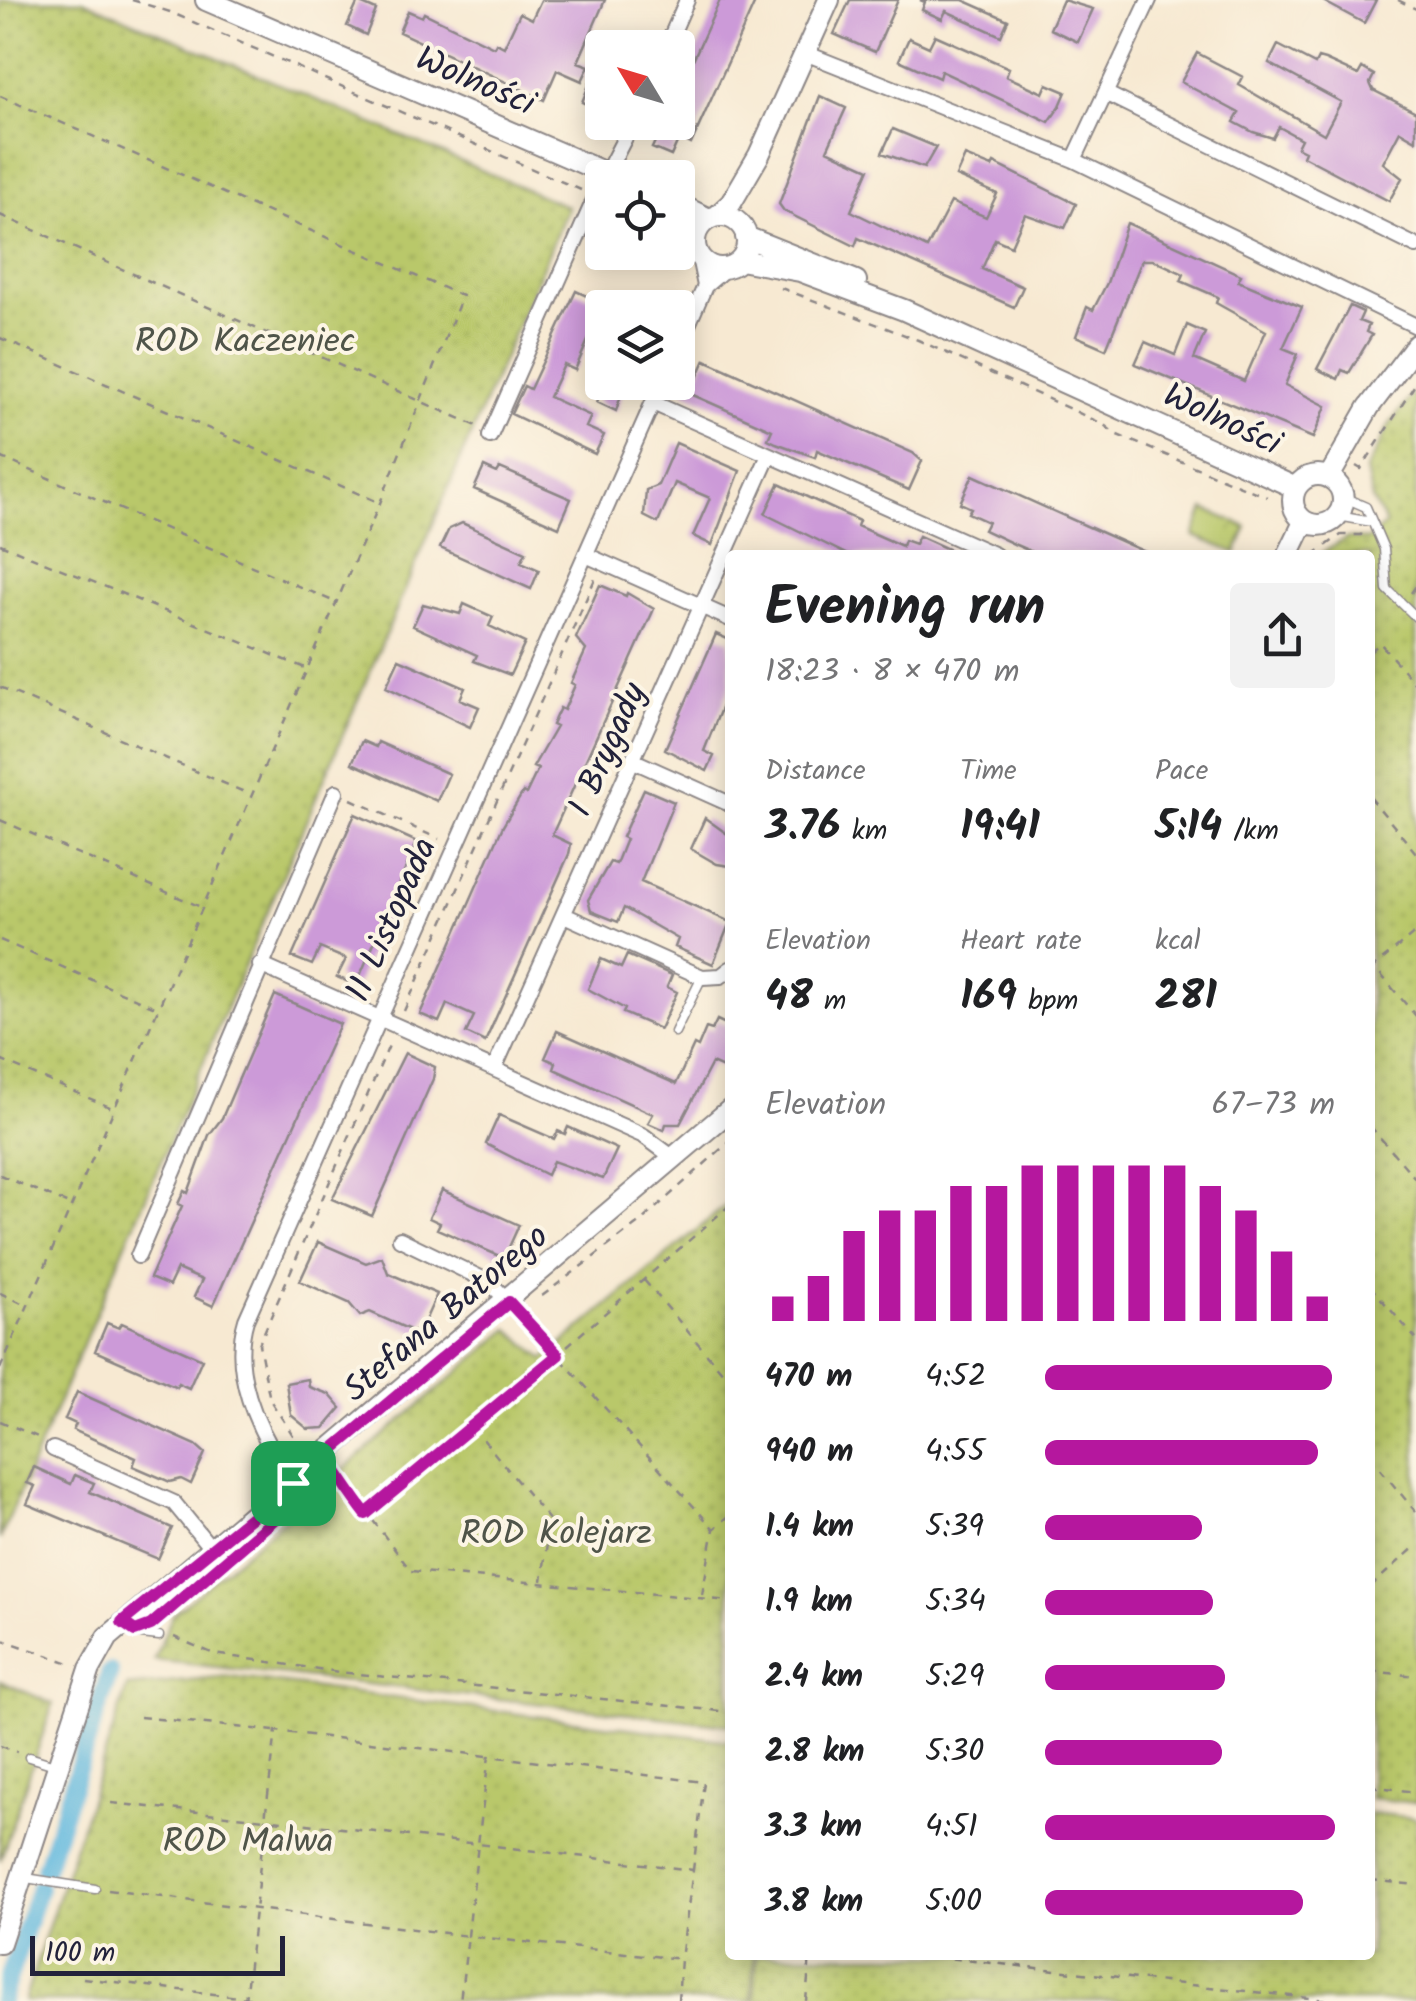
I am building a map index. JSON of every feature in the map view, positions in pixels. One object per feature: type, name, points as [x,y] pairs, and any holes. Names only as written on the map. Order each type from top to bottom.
[{"type":"street","name":"Wolności","points":[[206,0],[585,171]]},
{"type":"street","points":[[674,30],[687,0]]},
{"type":"street","points":[[705,286],[697,248],[699,228],[731,203],[758,155],[829,0]]},
{"type":"street","points":[[1074,160],[1149,0]]},
{"type":"street","points":[[805,53],[1074,160],[1416,326]]},
{"type":"street","points":[[1107,94],[1416,246]]},
{"type":"street","points":[[695,309],[705,286],[734,264],[758,155]]},
{"type":"street","points":[[695,211],[713,218],[731,218],[744,232]]},
{"type":"street","points":[[487,441],[585,224]]},
{"type":"street","name":"Wolności","points":[[744,232],[823,264],[878,291],[904,310]]},
{"type":"street","points":[[695,245],[714,268],[734,264]]},
{"type":"street","name":"Wolności","points":[[734,264],[800,272],[904,310],[1296,488]]},
{"type":"street","points":[[1329,477],[1369,407],[1416,344]]},
{"type":"street","name":"11 Listopada","points":[[293,1483],[252,1409],[238,1344],[654,400]]},
{"type":"street","points":[[653,403],[984,550]]},
{"type":"street","name":"I Brygady","points":[[727,550],[769,455]]},
{"type":"street","points":[[1310,476],[1329,477],[1341,507],[1322,526],[1304,522],[1293,506],[1296,488],[1310,476]]},
{"type":"street","points":[[1290,550],[1304,522]]},
{"type":"street","name":"I Brygady","points":[[496,1067],[725,554]]},
{"type":"street","points":[[586,555],[725,617]]},
{"type":"street","points":[[634,761],[725,802]]},
{"type":"street","points":[[138,1256],[336,792]]},
{"type":"street","points":[[564,915],[702,976],[725,973]]},
{"type":"street","points":[[260,965],[496,1067],[644,1136],[675,1158]]},
{"type":"street","name":"Stefana Batorego","points":[[0,1942],[90,1669],[115,1630],[210,1548],[514,1307],[725,1114]]},
{"type":"street","points":[[400,1239],[489,1282],[514,1307]]},
{"type":"street","points":[[54,1450],[174,1504],[210,1548]]},
{"type":"lane","points":[[1341,507],[1372,522]]},
{"type":"lane","points":[[1341,507],[1366,507],[1384,550],[1387,589],[1416,616]]},
{"type":"lane","points":[[676,1032],[702,976]]},
{"type":"lane","points":[[514,1307],[556,1353]]},
{"type":"lane","points":[[115,1630],[159,1636]]},
{"type":"lane","points":[[29,1756],[58,1766]]},
{"type":"lane","points":[[22,1877],[95,1889]]},
{"type":"path","points":[[132,0],[585,172]]},
{"type":"path","points":[[1398,0],[1416,10]]},
{"type":"path","points":[[0,96],[462,296],[380,503],[0,1369]]},
{"type":"path","points":[[0,215],[421,399],[487,441]]},
{"type":"path","points":[[777,287],[918,340],[1103,424],[1116,434],[1266,498],[1267,495]]},
{"type":"path","points":[[0,338],[380,503]]},
{"type":"path","points":[[1355,465],[1361,469],[1416,382]]},
{"type":"path","points":[[0,456],[336,603]]},
{"type":"path","points":[[1319,550],[1341,535],[1361,535],[1362,530]]},
{"type":"path","points":[[0,544],[307,668]]},
{"type":"path","points":[[303,1451],[270,1400],[259,1344],[595,579],[606,564]]},
{"type":"path","points":[[1375,648],[1380,643],[1416,685]]},
{"type":"path","points":[[0,687],[250,795]]},
{"type":"path","points":[[336,792],[448,842]]},
{"type":"path","points":[[1375,804],[1416,852]]},
{"type":"path","points":[[0,820],[201,907]]},
{"type":"path","points":[[1375,963],[1416,932]]},
{"type":"path","points":[[0,940],[156,1008]]},
{"type":"path","points":[[1375,970],[1416,1016]]},
{"type":"path","points":[[0,1060],[113,1108]]},
{"type":"path","points":[[1375,1132],[1416,1180]]},
{"type":"path","points":[[514,1307],[640,1222],[725,1146]]},
{"type":"path","points":[[0,1174],[71,1205]]},
{"type":"path","points":[[366,1514],[725,1212]]},
{"type":"path","points":[[643,1279],[725,1374]]},
{"type":"path","points":[[1375,1292],[1416,1340]]},
{"type":"path","points":[[0,1293],[28,1305]]},
{"type":"path","points":[[556,1353],[714,1528]]},
{"type":"path","points":[[0,1420],[44,1440],[54,1450]]},
{"type":"path","points":[[472,1426],[550,1521],[542,1583]]},
{"type":"path","points":[[325,1456],[411,1571],[725,1600]]},
{"type":"path","points":[[1375,1463],[1416,1512]]},
{"type":"path","points":[[702,1598],[714,1528],[725,1519]]},
{"type":"path","points":[[1375,1583],[1416,1546]]},
{"type":"path","points":[[159,1636],[200,1645],[214,1654],[340,1672],[725,1711]]},
{"type":"path","points":[[0,1639],[90,1669]]},
{"type":"path","points":[[1375,1672],[1416,1676]]},
{"type":"path","points":[[140,1716],[704,1782],[678,2001]]},
{"type":"path","points":[[245,2000],[276,1731]]},
{"type":"path","points":[[0,1746],[29,1756]]},
{"type":"path","points":[[460,2001],[489,1756]]},
{"type":"path","points":[[1375,1787],[1416,1792]]},
{"type":"path","points":[[111,1803],[693,1870]]},
{"type":"path","points":[[1375,1881],[1416,1886]]},
{"type":"path","points":[[95,1889],[468,1936],[682,1958]]},
{"type":"path","points":[[806,2001],[810,1960]]},
{"type":"path","points":[[965,1960],[1336,2001]]},
{"type":"path","points":[[83,1978],[271,2001]]},
{"type":"green space","name":"ROD Kaczeniec","points":[[0,0],[82,0],[568,207],[0,1539]]},
{"type":"green space","points":[[1416,390],[1416,1803],[1375,1799],[1375,550],[1327,550],[1347,538],[1367,540],[1386,524],[1372,500],[1366,470],[1390,424]]},
{"type":"green space","points":[[1204,509],[1247,527],[1237,550],[1194,536]]},
{"type":"green space","name":"ROD Kolejarz","points":[[725,1206],[725,1724],[154,1660],[173,1614],[509,1329],[544,1359]]},
{"type":"green space","name":"ROD Malwa","points":[[230,1677],[725,1740],[725,1960],[754,1960],[751,2001],[24,2001],[127,1687]]},
{"type":"green space","points":[[0,1681],[53,1704],[0,1861]]},
{"type":"green space","points":[[1375,1814],[1416,1818],[1416,2001],[754,2001],[757,1960],[1375,1960]]},
{"type":"building","points":[[541,0],[605,0],[592,30],[585,30],[585,46],[578,62],[585,65],[582,81],[557,70],[544,100],[399,32],[408,11],[422,17],[424,13],[494,47],[496,43],[504,47],[520,13],[532,19]]},
{"type":"building","points":[[720,0],[756,0],[695,135],[695,55]]},
{"type":"building","points":[[850,0],[898,0],[875,52],[834,34]]},
{"type":"building","points":[[920,0],[963,0],[1008,20],[1001,36],[946,11],[942,19],[922,10],[925,2]]},
{"type":"building","points":[[1063,0],[1093,9],[1078,42],[1050,29]]},
{"type":"building","points":[[1321,0],[1376,0],[1364,23]]},
{"type":"building","points":[[358,2],[376,10],[366,35],[347,26]]},
{"type":"building","points":[[935,35],[1009,68],[1006,76],[1043,93],[1047,84],[1066,92],[1060,106],[1049,122],[941,71],[939,78],[899,60],[909,38],[929,47]]},
{"type":"building","points":[[1278,45],[1315,64],[1318,58],[1358,75],[1362,68],[1374,75],[1370,83],[1373,90],[1416,112],[1416,140],[1400,131],[1383,163],[1402,178],[1389,201],[1303,156],[1305,151],[1297,147],[1301,139],[1279,127],[1273,138],[1253,132],[1234,122],[1239,113],[1181,82],[1197,53],[1243,77],[1239,85],[1324,134],[1341,102],[1269,63]]},
{"type":"building","points":[[820,96],[846,108],[827,150],[869,169],[851,211],[927,248],[951,202],[986,217],[997,194],[956,176],[965,156],[992,167],[994,163],[1076,204],[1065,228],[1025,214],[1011,246],[995,239],[982,269],[1023,287],[1014,307],[858,238],[855,246],[784,211],[779,204]]},
{"type":"building","points":[[893,129],[936,147],[924,168],[882,153]]},
{"type":"building","points":[[656,140],[678,140],[671,156],[652,148]]},
{"type":"building","points":[[1127,223],[1241,275],[1238,281],[1302,307],[1283,348],[1298,354],[1285,385],[1326,406],[1313,438],[1135,364],[1145,342],[1175,355],[1187,325],[1205,333],[1194,359],[1244,381],[1266,331],[1216,303],[1218,297],[1181,281],[1184,274],[1154,260],[1142,260],[1106,349],[1076,336],[1087,307],[1093,310],[1107,283]]},
{"type":"building","points":[[576,291],[585,295],[585,347],[575,370],[564,365],[549,397],[591,416],[586,427],[604,435],[595,454],[511,414],[524,386],[530,389]]},
{"type":"building","points":[[1350,306],[1363,312],[1359,321],[1369,325],[1366,332],[1372,335],[1349,373],[1342,370],[1338,379],[1317,369]]},
{"type":"building","points":[[705,360],[913,453],[922,461],[909,490],[817,450],[815,457],[776,443],[768,439],[772,430],[695,396]]},
{"type":"building","points":[[598,400],[619,400],[616,411]]},
{"type":"building","points":[[676,443],[740,471],[712,545],[693,536],[710,498],[675,483],[658,523],[644,516],[646,490],[658,485]]},
{"type":"building","points":[[484,467],[497,473],[500,468],[571,499],[559,527],[474,489]]},
{"type":"building","points":[[973,475],[1141,550],[1028,550],[984,530],[988,522],[968,513],[971,508],[960,503]]},
{"type":"building","points":[[779,484],[902,546],[904,540],[915,544],[919,536],[950,550],[838,550],[765,514]]},
{"type":"building","points":[[462,523],[526,552],[521,562],[539,570],[531,589],[440,548],[449,529]]},
{"type":"building","points":[[600,585],[626,596],[627,593],[654,609],[552,835],[571,844],[569,854],[485,1042],[466,1033],[474,1016],[447,1004],[439,1022],[420,1014],[503,826],[523,792],[526,794],[538,769],[533,767],[575,685],[571,683],[586,650],[576,638]]},
{"type":"building","points":[[423,604],[460,614],[464,604],[493,617],[489,626],[525,643],[510,675],[474,661],[477,655],[413,626]]},
{"type":"building","points":[[716,634],[725,638],[725,698],[704,751],[714,756],[707,771],[665,749]]},
{"type":"building","points":[[399,659],[465,688],[460,699],[479,707],[470,727],[386,687]]},
{"type":"building","points":[[362,741],[376,747],[378,742],[449,774],[437,801],[352,763]]},
{"type":"building","points":[[644,789],[674,802],[641,882],[725,920],[725,934],[713,964],[675,947],[678,939],[624,908],[618,922],[591,911],[588,900],[610,862],[616,864],[626,839],[622,837]]},
{"type":"building","points":[[355,814],[417,842],[356,985],[337,977],[346,959],[320,948],[312,965],[292,957]]},
{"type":"building","points":[[705,818],[725,832],[725,865],[691,849]]},
{"type":"building","points":[[627,955],[672,975],[667,987],[677,992],[660,1029],[623,1013],[625,1009],[588,989],[601,959],[621,968]]},
{"type":"building","points":[[275,995],[340,1024],[213,1306],[194,1297],[202,1280],[177,1269],[169,1286],[150,1278],[182,1206],[178,1204],[184,1191],[188,1193],[209,1135],[222,1118]]},
{"type":"building","points":[[717,1020],[725,1024],[725,1069],[712,1063],[680,1124],[666,1124],[664,1130],[648,1123],[653,1114],[554,1069],[556,1063],[545,1058],[557,1031],[676,1084],[694,1045],[698,1047],[706,1028],[712,1030]]},
{"type":"building","points":[[405,1053],[435,1067],[433,1079],[372,1216],[332,1199]]},
{"type":"building","points":[[499,1115],[554,1139],[558,1131],[565,1134],[568,1127],[617,1149],[603,1179],[553,1161],[547,1175],[486,1144]]},
{"type":"building","points":[[442,1190],[519,1225],[504,1258],[437,1229],[440,1223],[429,1218]]},
{"type":"building","points":[[318,1242],[366,1263],[382,1257],[388,1273],[437,1294],[419,1334],[370,1312],[360,1316],[349,1303],[300,1281]]},
{"type":"building","points":[[107,1323],[119,1328],[122,1323],[202,1359],[189,1388],[178,1383],[177,1387],[95,1351]]},
{"type":"building","points":[[308,1379],[309,1387],[329,1394],[341,1408],[324,1428],[308,1429],[291,1415],[286,1383]]},
{"type":"building","points":[[77,1392],[196,1445],[205,1453],[191,1484],[181,1479],[170,1482],[133,1466],[136,1458],[73,1430],[76,1424],[65,1419]]},
{"type":"building","points":[[34,1467],[71,1484],[75,1475],[94,1483],[90,1492],[172,1528],[158,1559],[27,1504],[35,1486],[27,1483]]},
{"type":"waterway","points":[[45,1869],[110,1672]]},
{"type":"waterway","points":[[1,2001],[39,1888]]},
{"type":"route","points":[[293,1483],[122,1622],[135,1631],[151,1625],[334,1468],[325,1456],[509,1302],[558,1355],[366,1514],[340,1482],[334,1468],[325,1456],[293,1483]]}]
